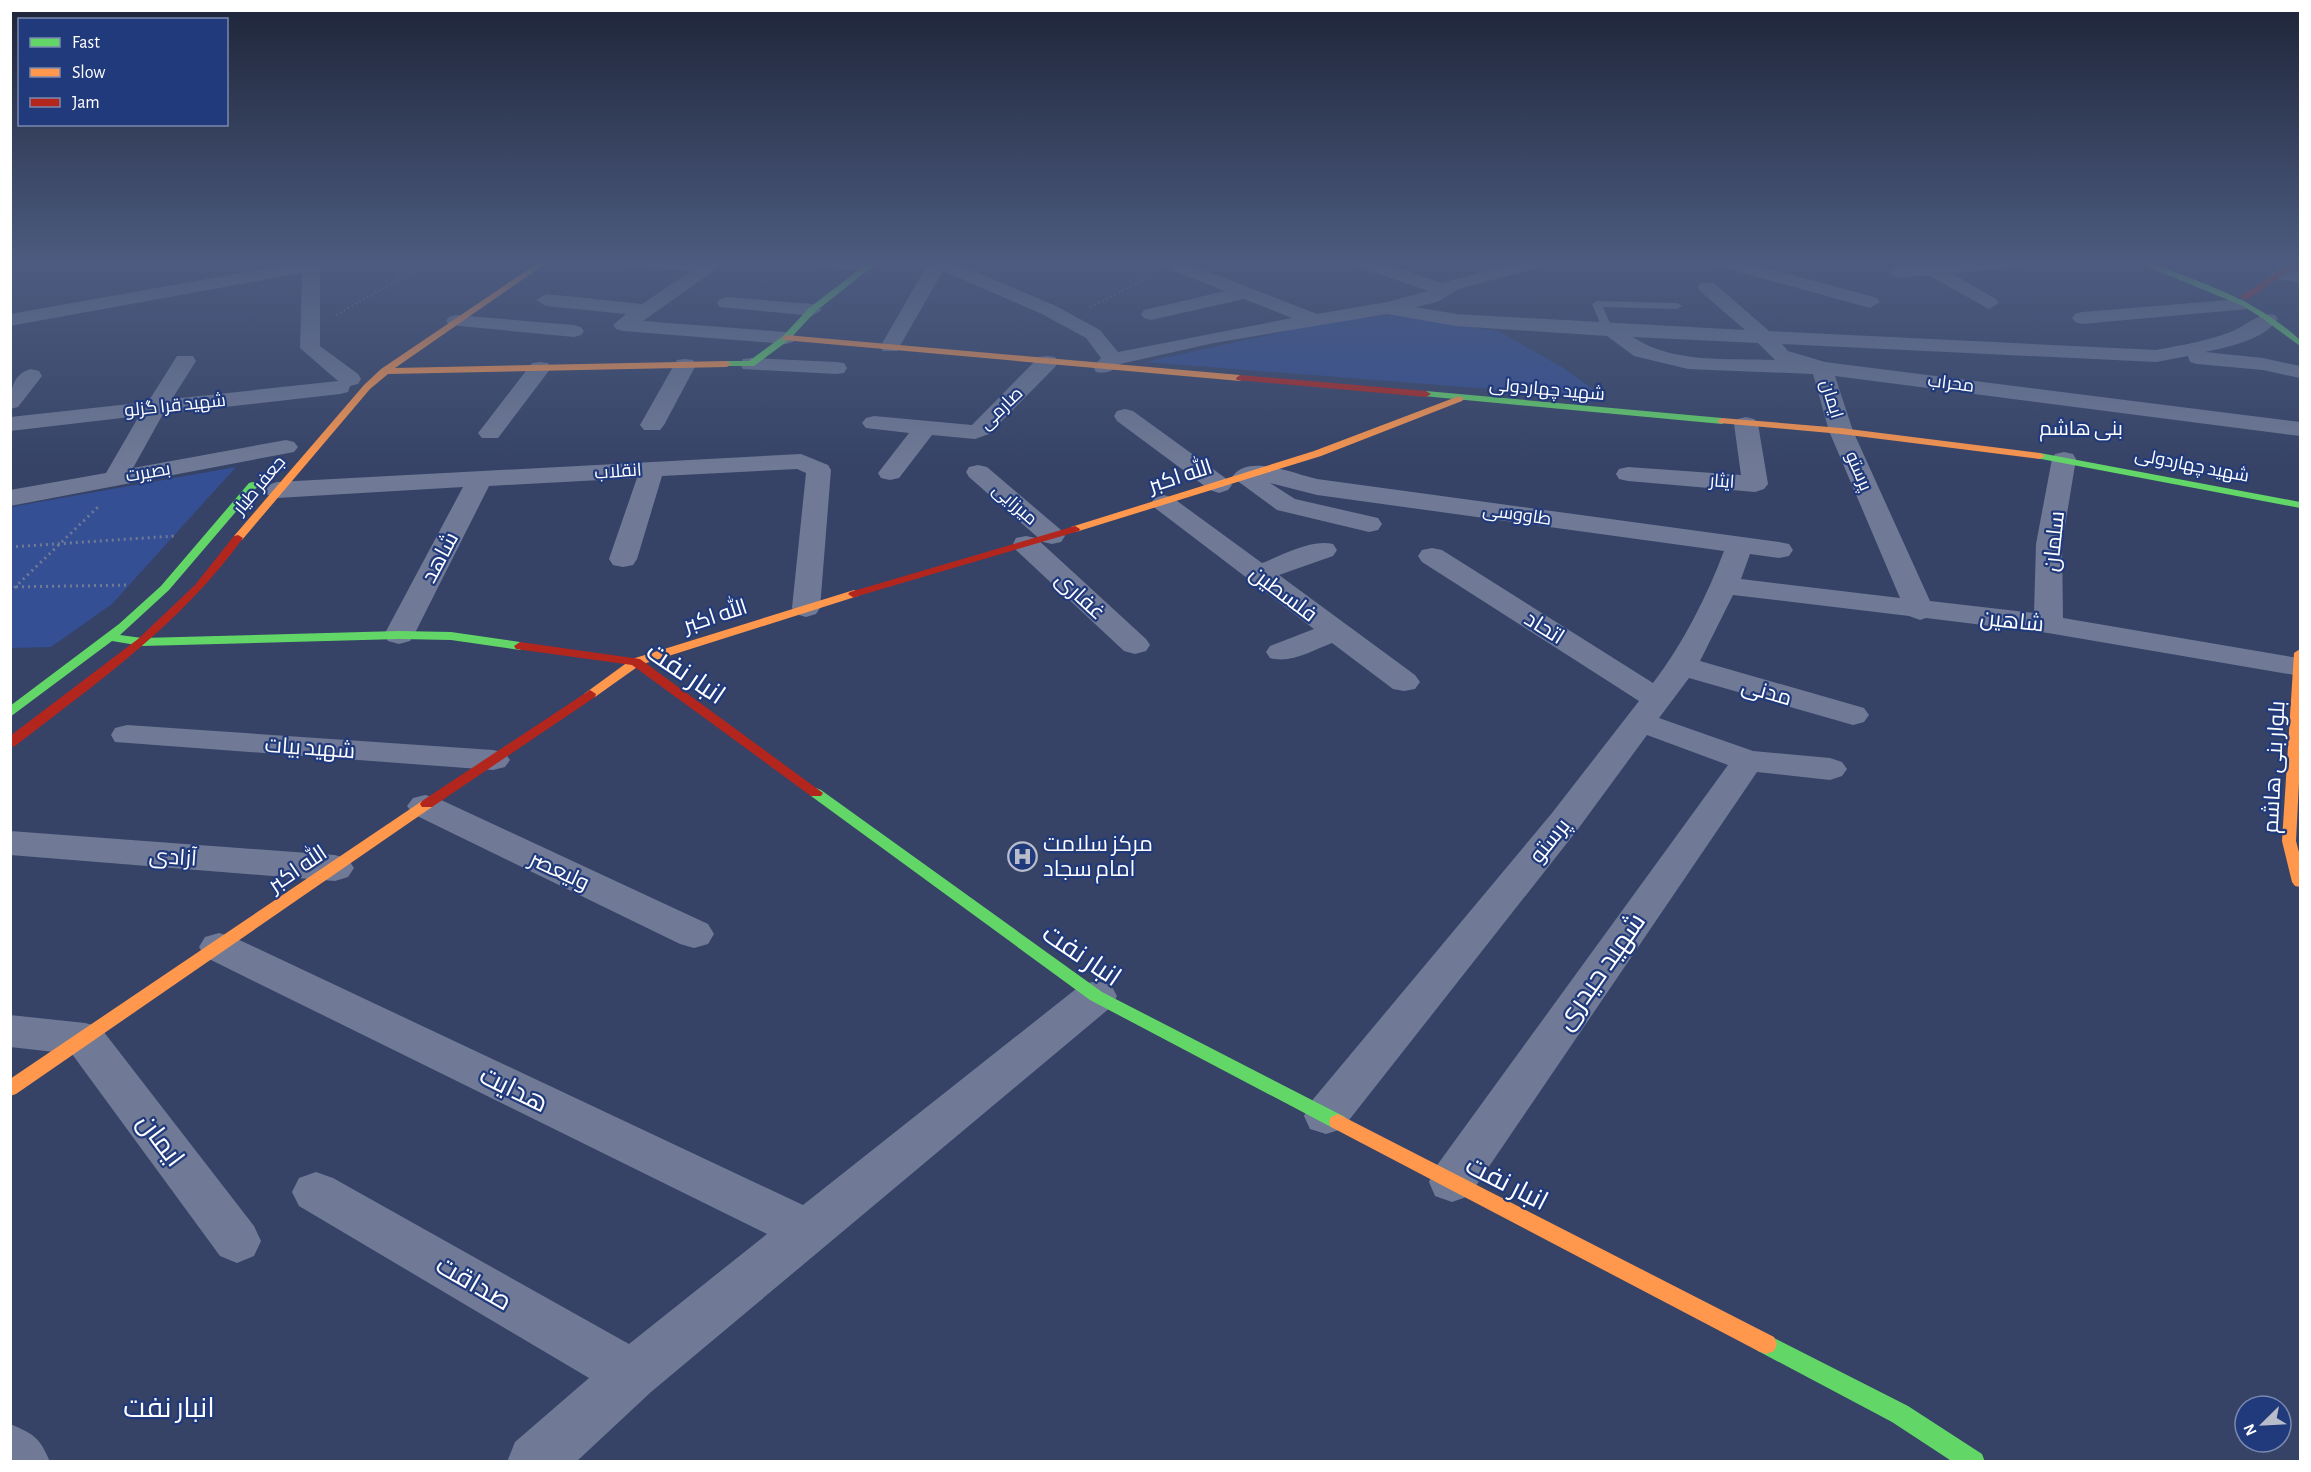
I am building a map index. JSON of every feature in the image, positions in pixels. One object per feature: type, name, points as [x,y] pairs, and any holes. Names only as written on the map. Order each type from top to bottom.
[{"type":"street","points":[[312,331],[310,348],[350,379],[325,404]]},
{"type":"street","points":[[390,349],[418,331]]},
{"type":"street","name":"جعفر طیار","points":[[10,713],[110,638],[165,588],[215,530],[279,462],[384,371],[442,331]]},
{"type":"street","points":[[689,331],[786,339]]},
{"type":"street","points":[[751,364],[786,339],[793,331]]},
{"type":"street","points":[[890,347],[899,331]]},
{"type":"street","points":[[1089,331],[1093,333],[1108,363],[1214,337],[1251,331]]},
{"type":"street","name":"محراب","points":[[1609,331],[1641,352],[1688,363],[1822,368],[2301,429]]},
{"type":"street","points":[[1622,331],[2232,360],[2301,372]]},
{"type":"street","points":[[1756,331],[1781,355],[1822,368]]},
{"type":"street","points":[[2156,356],[2222,344],[2250,331]]},
{"type":"street","points":[[2283,331],[2301,344]]},
{"type":"street","name":"شهید چهاردولی","points":[[786,339],[1047,362],[1108,363],[1459,399],[1841,431],[2064,459],[2301,504]]},
{"type":"street","points":[[384,371],[751,364],[829,376],[855,345]]},
{"type":"street","points":[[115,478],[185,361]]},
{"type":"street","name":"صارمی","points":[[874,423],[967,433],[981,429],[1047,362]]},
{"type":"street","points":[[652,425],[686,365]]},
{"type":"street","points":[[490,434],[540,368]]},
{"type":"street","name":"ایمان","points":[[1822,368],[1841,431]]},
{"type":"street","points":[[10,402],[31,376]]},
{"type":"street","name":"شهید قرا گزلو","points":[[10,424],[155,408],[350,379]]},
{"type":"street","name":"الله اکبر","points":[[10,1089],[636,663],[806,608],[1164,503],[1393,427],[1459,399]]},
{"type":"street","points":[[1125,416],[1286,505],[1369,524]]},
{"type":"street","name":"ایثار","points":[[1628,474],[1755,484],[1746,424]]},
{"type":"street","points":[[890,474],[925,428]]},
{"type":"street","name":"پرستو","points":[[1841,431],[1920,611]]},
{"type":"street","name":"سلمان","points":[[2048,624],[2049,544],[2064,459]]},
{"type":"street","name":"انقلاب","points":[[279,462],[480,479],[794,460],[819,470],[806,608]]},
{"type":"street","name":"جعفر طیار","points":[[10,743],[142,642],[199,587],[279,462]]},
{"type":"street","name":"بصیرت","points":[[10,498],[115,478],[279,462]]},
{"type":"street","points":[[623,559],[652,468]]},
{"type":"street","name":"میرزایی","points":[[978,472],[1039,540]]},
{"type":"street","name":"طاووسی","points":[[1239,478],[1779,550]]},
{"type":"street","name":"شاهد","points":[[399,635],[480,479]]},
{"type":"street","name":"فلسطین","points":[[1164,503],[1404,682]]},
{"type":"street","name":"غفاری","points":[[1039,540],[1135,645]]},
{"type":"street","name":"پرستو","points":[[1326,1116],[1557,830],[1656,713],[1723,585],[1740,544]]},
{"type":"street","points":[[1258,573],[1323,550]]},
{"type":"street","name":"اتحاد","points":[[1432,556],[1656,713],[1748,760],[1830,769]]},
{"type":"street","name":"شاهین","points":[[1723,585],[1920,611],[2048,624],[2299,660]]},
{"type":"street","points":[[1281,652],[1336,631]]},
{"type":"street","name":"انبار نفت","points":[[110,638],[142,642],[399,635],[451,636],[636,663],[1096,996],[1900,1414],[1974,1461]]},
{"type":"street","name":"بلوار بنی هاشم","points":[[2299,660],[2289,841],[2301,882]]},
{"type":"street","name":"مدنی","points":[[1682,666],[1853,715]]},
{"type":"street","name":"شهید بیات","points":[[127,735],[493,760]]},
{"type":"street","name":"شهید حیدری","points":[[1452,1182],[1748,760]]},
{"type":"street","name":"ولیعصر","points":[[425,806],[694,934]]},
{"type":"street","name":"آزادی","points":[[10,843],[335,868]]},
{"type":"street","name":"هدایت","points":[[219,947],[808,1231]]},
{"type":"street","points":[[535,1461],[632,1374],[1096,996]]},
{"type":"street","points":[[10,1032],[84,1039]]},
{"type":"street","name":"ایمان","points":[[84,1039],[237,1241]]},
{"type":"street","name":"صداقت","points":[[316,1192],[632,1374]]},
{"type":"street","points":[[10,1452],[22,1461]]},
{"type":"path","points":[[10,592],[62,545],[116,488],[115,478]]},
{"type":"path","points":[[10,548],[215,530]]},
{"type":"path","points":[[10,586],[130,585],[165,588]]},
{"type":"shaded area","points":[[1288,331],[1496,331],[1562,367],[1606,398],[1145,362]]},
{"type":"shaded area","points":[[236,467],[112,604],[51,647],[11,648],[11,507]]},
{"type":"traffic: fast","points":[[727,364],[751,364],[793,331]]},
{"type":"traffic: fast","points":[[2286,331],[2300,344]]},
{"type":"traffic: fast","points":[[1426,394],[1722,421]]},
{"type":"traffic: fast","points":[[2040,456],[2300,505]]},
{"type":"traffic: fast","points":[[10,713],[123,627],[165,588],[253,485]]},
{"type":"traffic: fast","points":[[110,637],[142,642],[399,635],[451,636],[520,646]]},
{"type":"traffic: fast","points":[[816,793],[1096,996],[1338,1122]]},
{"type":"traffic: fast","points":[[1766,1344],[1900,1414],[1974,1462]]},
{"type":"traffic: slow","points":[[238,538],[367,387],[404,356],[442,331]]},
{"type":"traffic: slow","points":[[786,338],[1240,378]]},
{"type":"traffic: slow","points":[[384,371],[727,364]]},
{"type":"traffic: slow","points":[[1075,529],[1317,453],[1459,399]]},
{"type":"traffic: slow","points":[[1722,421],[1841,431],[2040,456]]},
{"type":"traffic: slow","points":[[590,694],[636,662],[854,594]]},
{"type":"traffic: slow","points":[[2300,653],[2289,841],[2300,882]]},
{"type":"traffic: slow","points":[[10,1089],[427,804]]},
{"type":"traffic: slow","points":[[1338,1122],[1766,1344]]},
{"type":"traffic: jam","points":[[1240,378],[1426,394]]},
{"type":"traffic: jam","points":[[854,594],[1075,529]]},
{"type":"traffic: jam","points":[[10,743],[142,642],[199,587],[238,538]]},
{"type":"traffic: jam","points":[[520,646],[636,662],[816,793]]},
{"type":"traffic: jam","points":[[427,804],[590,694]]},
{"type":"place","name":"مرکز سلامت امام سجاد","points":[[1022,856]]},
{"type":"district","name":"بنی هاشم","points":[[2081,428]]},
{"type":"district","name":"انبار نفت","points":[[169,1407]]}]
